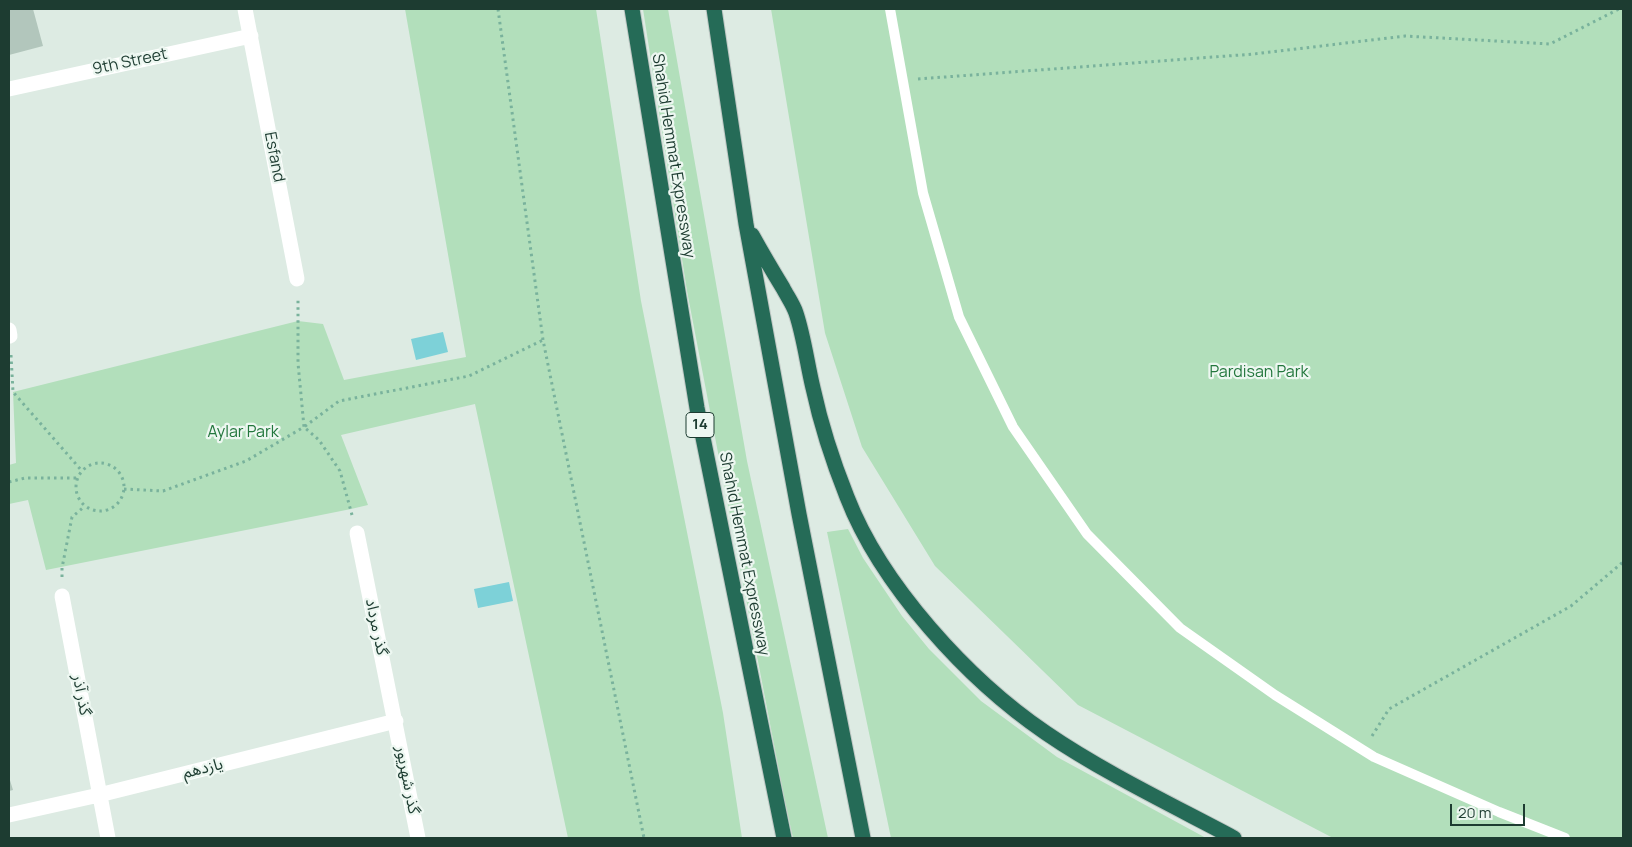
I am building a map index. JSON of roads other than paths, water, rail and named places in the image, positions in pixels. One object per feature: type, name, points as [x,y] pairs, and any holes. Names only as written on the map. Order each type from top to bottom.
[{"type":"highway","name":"Shahid Hemmat Expressway","points":[[632,9],[697,408],[784,838]]},
{"type":"highway","points":[[714,9],[746,224],[863,838]]},
{"type":"highway","points":[[746,224],[796,311],[819,409],[847,498],[874,551],[904,596],[976,676],[1005,702],[1046,733],[1108,770],[1234,838]]},
{"type":"street","name":"Esfand","points":[[245,9],[297,279]]},
{"type":"street","name":"9th Street","points":[[9,89],[251,36]]},
{"type":"street","name":"گذر مرداد","points":[[356,533],[396,721]]},
{"type":"street","name":"گذر آذر","points":[[62,596],[108,838]]},
{"type":"street","name":"یازدهم","points":[[9,815],[99,795],[396,721]]},
{"type":"street","name":"گذر شهریور","points":[[396,721],[418,838]]},
{"type":"lane","points":[[890,9],[924,193],[959,317],[1013,427],[1087,534],[1180,628],[1275,696],[1374,757],[1499,812],[1565,838]]},
{"type":"water","points":[[443,332],[448,352],[416,360],[411,339]]},
{"type":"water","points":[[509,582],[513,601],[478,608],[474,589]]},
{"type":"park label","name":"Pardisan Park","points":[[1259,373]]},
{"type":"park label","name":"Aylar Park","points":[[243,433]]}]
